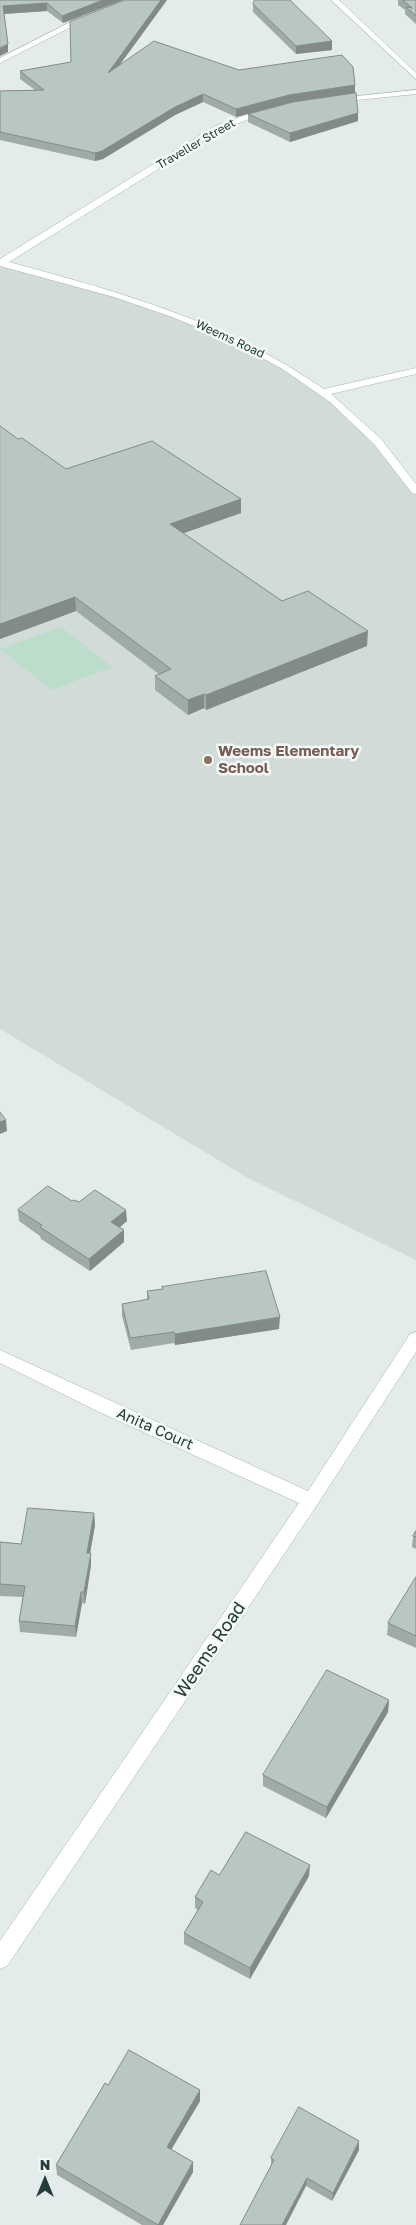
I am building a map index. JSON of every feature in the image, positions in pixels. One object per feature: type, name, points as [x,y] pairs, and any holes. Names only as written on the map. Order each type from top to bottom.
[{"type":"street","points":[[335,0],[416,77]]},
{"type":"street","points":[[0,62],[95,14]]},
{"type":"street","points":[[331,100],[416,92]]},
{"type":"street","name":"Traveller Street","points":[[0,262],[218,128],[280,107]]},
{"type":"street","name":"Weems Road","points":[[0,262],[109,291],[188,319],[278,362],[325,392],[370,431],[402,468],[416,491]]},
{"type":"street","points":[[325,392],[416,371]]},
{"type":"street","name":"Weems Road","points":[[0,1959],[311,1500],[416,1338]]},
{"type":"street","name":"Anita Court","points":[[0,1356],[102,1405],[311,1500]]},
{"type":"shaded area","name":"Weems Elementary School","points":[[0,263],[109,291],[234,340],[340,403],[416,491],[416,1260],[248,1178],[0,1029]]},
{"type":"green space","points":[[61,627],[112,667],[52,690],[0,649]]},
{"type":"building","points":[[0,0],[103,0],[62,16],[47,3],[3,6],[8,44],[0,48]]},
{"type":"building","points":[[125,0],[161,0],[108,73],[154,41],[239,70],[342,55],[353,67],[355,85],[289,95],[236,109],[203,94],[175,107],[102,151],[95,153],[0,132],[0,91],[44,90],[20,71],[71,62],[70,22]]},
{"type":"building","points":[[255,0],[290,0],[332,41],[296,46],[253,4]]},
{"type":"building","points":[[403,0],[416,0],[416,16],[406,7],[412,8]]},
{"type":"building","points":[[356,93],[358,113],[290,133],[248,114],[293,102]]},
{"type":"building","points":[[0,426],[18,439],[22,438],[66,469],[152,441],[241,499],[170,524],[282,601],[308,591],[368,631],[206,695],[188,700],[155,676],[171,669],[75,597],[0,624]]},
{"type":"building","points":[[0,1112],[6,1120],[0,1122]]},
{"type":"building","points":[[48,1186],[72,1201],[79,1202],[95,1190],[126,1210],[111,1222],[124,1230],[89,1259],[18,1210]]},
{"type":"building","points":[[266,1271],[280,1317],[175,1334],[174,1332],[130,1338],[122,1304],[149,1299],[147,1291]]},
{"type":"building","points":[[28,1508],[94,1513],[87,1553],[91,1553],[84,1592],[81,1592],[75,1626],[19,1621],[25,1586],[0,1584],[0,1542],[21,1544]]},
{"type":"building","points":[[416,1577],[416,1636],[388,1623]]},
{"type":"building","points":[[327,1670],[389,1700],[327,1807],[263,1775]]},
{"type":"building","points":[[246,1832],[310,1865],[250,1968],[184,1933],[203,1902],[195,1897],[211,1870],[219,1875]]},
{"type":"building","points":[[129,2050],[200,2090],[167,2147],[193,2162],[158,2225],[56,2165],[105,2083],[108,2085]]},
{"type":"building","points":[[299,2107],[359,2141],[333,2193],[307,2178],[282,2225],[240,2225],[274,2160],[271,2158]]},
{"type":"place","name":"Weems Elementary School","points":[[208,760]]}]
